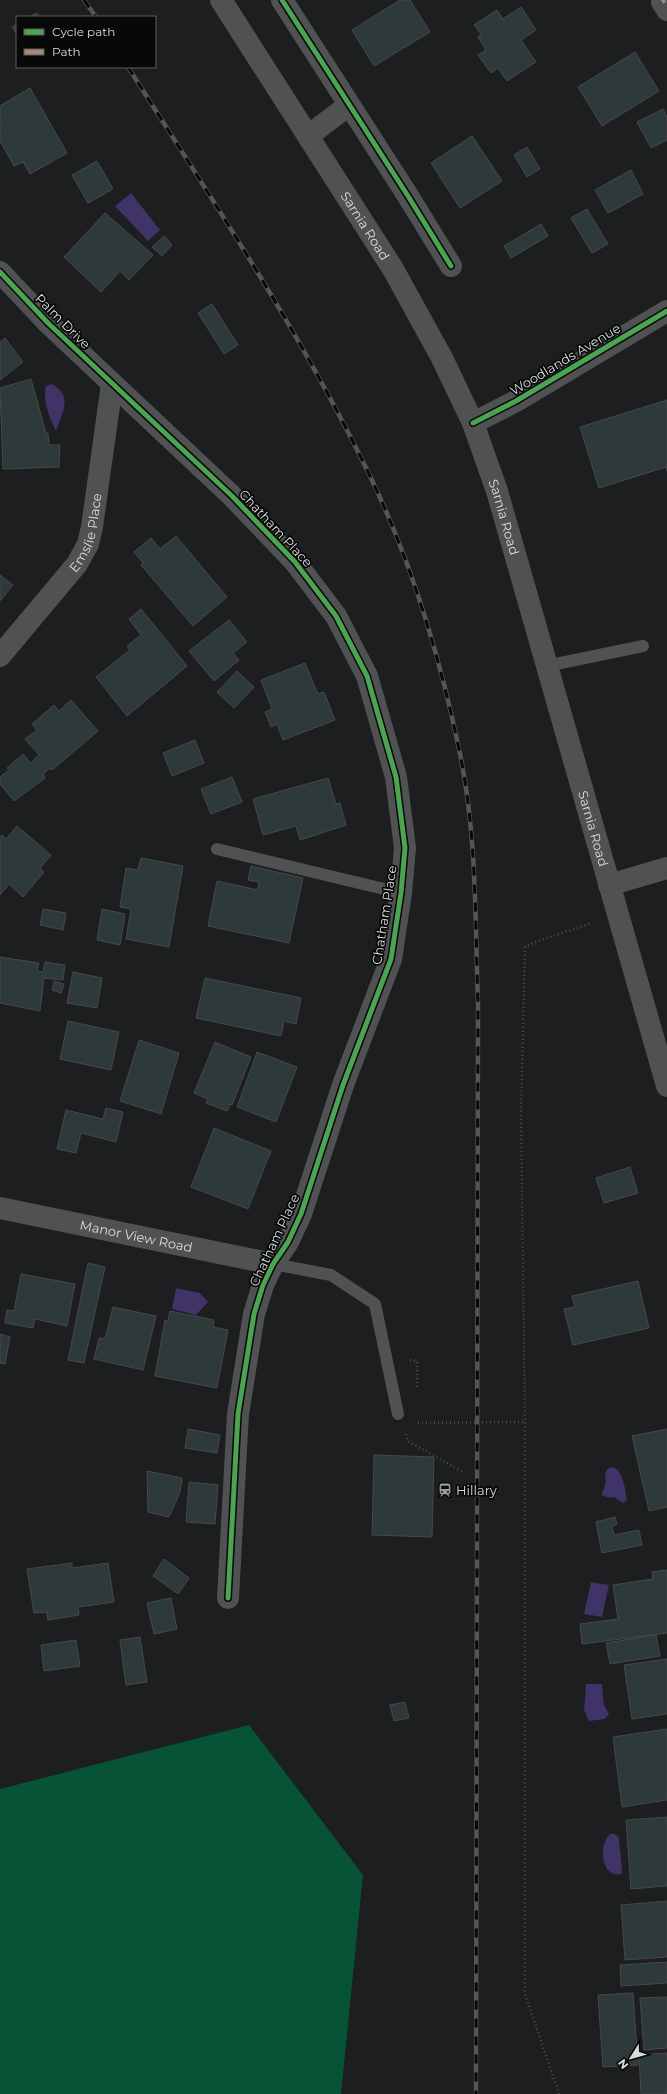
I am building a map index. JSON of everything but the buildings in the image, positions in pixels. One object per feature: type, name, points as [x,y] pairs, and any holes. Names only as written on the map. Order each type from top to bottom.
[{"type":"street","name":"Sarnia Road","points":[[221,0],[393,269],[442,358],[473,423],[497,491],[667,1086]]},
{"type":"street","points":[[282,0],[451,266]]},
{"type":"street","points":[[308,136],[349,105]]},
{"type":"street","name":"Palm Drive","points":[[0,272],[48,323],[112,384]]},
{"type":"street","name":"Woodlands Avenue","points":[[473,423],[516,401],[667,311]]},
{"type":"street","name":"Emslie Place","points":[[0,656],[77,564],[88,544],[92,527],[112,384]]},
{"type":"street","name":"Chatham Place","points":[[112,384],[232,496],[296,562],[336,616],[367,676],[396,777],[405,848],[401,892],[391,959],[343,1085],[301,1214],[288,1242],[273,1264],[263,1285],[254,1314],[238,1414],[228,1598]]},
{"type":"street","points":[[609,885],[667,868]]},
{"type":"street","name":"Manor View Road","points":[[0,1208],[273,1264]]},
{"type":"lane","points":[[546,666],[643,646]]},
{"type":"lane","points":[[217,849],[401,892]]},
{"type":"lane","points":[[273,1264],[331,1275],[375,1304],[398,1414]]},
{"type":"path","points":[[559,2094],[525,1994],[525,1422],[521,1112],[525,948],[538,941],[617,914]]},
{"type":"path","points":[[398,1414],[408,1441],[464,1473]]},
{"type":"path","points":[[416,1423],[525,1422]]},
{"type":"green space","points":[[249,1725],[363,1875],[341,2094],[0,2094],[0,1789]]},
{"type":"shaded area","points":[[131,193],[160,230],[148,241],[115,206]]},
{"type":"shaded area","points":[[52,384],[59,389],[65,400],[56,431],[49,415],[45,397],[46,386]]},
{"type":"shaded area","points":[[176,1288],[200,1293],[208,1302],[196,1315],[172,1309]]},
{"type":"shaded area","points":[[611,1467],[619,1472],[623,1480],[627,1500],[623,1503],[614,1497],[610,1498],[602,1495],[605,1486],[606,1473]]},
{"type":"shaded area","points":[[591,1582],[609,1585],[602,1617],[584,1614]]},
{"type":"shaded area","points":[[586,1684],[602,1684],[604,1705],[609,1714],[605,1719],[589,1721],[584,1710]]},
{"type":"shaded area","points":[[610,1834],[615,1834],[619,1838],[622,1874],[615,1874],[610,1871],[604,1860],[604,1846],[606,1839]]},
{"type":"railway","points":[[84,0],[95,16]]},
{"type":"railway","points":[[129,68],[286,319],[370,476],[399,542],[423,612],[444,683],[466,785],[470,816],[474,878],[478,1003],[476,2094]]},
{"type":"cycle path","points":[[282,0],[408,196],[451,266]]},
{"type":"cycle path","points":[[0,272],[48,323],[232,496],[295,562],[336,616],[367,676],[396,777],[405,848],[401,893],[391,959],[343,1085],[301,1214],[288,1242],[273,1264],[263,1285],[254,1314],[238,1414],[228,1598]]},
{"type":"cycle path","points":[[473,423],[516,401],[667,311]]},
{"type":"place","name":"Hillary","points":[[445,1490]]}]
